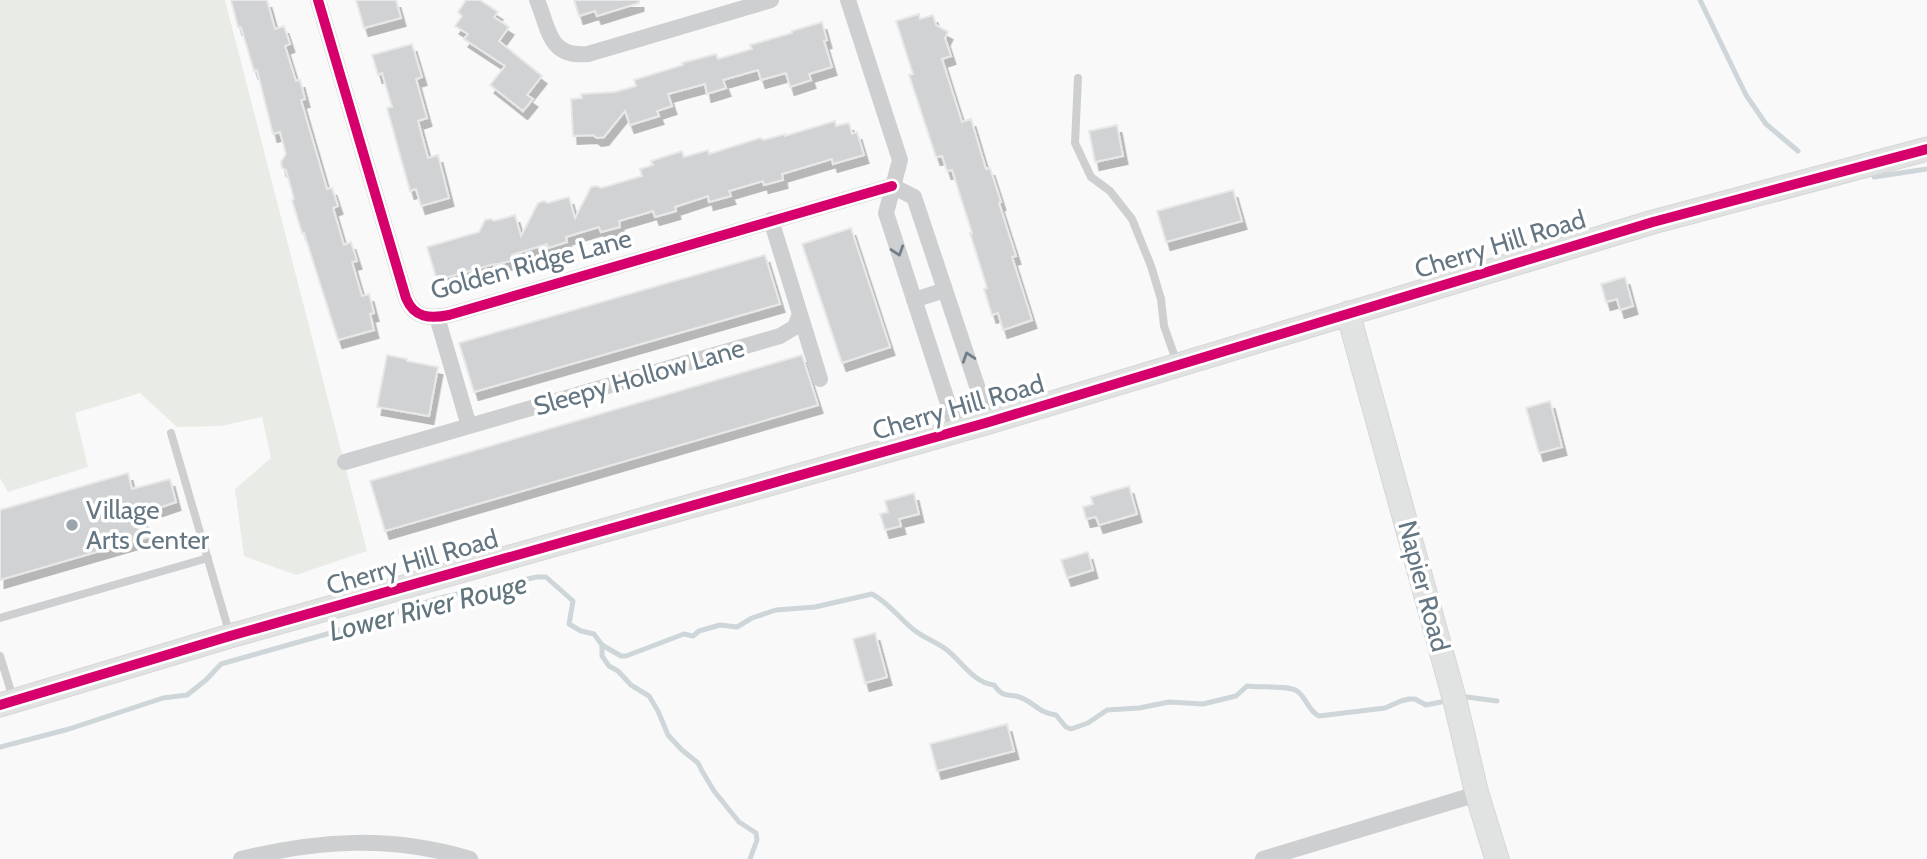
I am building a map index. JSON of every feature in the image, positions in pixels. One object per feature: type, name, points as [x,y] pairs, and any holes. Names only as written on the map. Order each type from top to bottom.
[{"type":"street","name":"Golden Ridge Lane","points":[[318,0],[406,298],[411,308],[421,315],[437,317],[892,186]]},
{"type":"street","points":[[537,0],[552,41],[562,50],[580,55],[771,0]]},
{"type":"street","points":[[848,0],[900,160],[886,213],[957,431]]},
{"type":"street","name":"Cherry Hill Road","points":[[7,703],[230,636],[989,422],[1653,222],[1927,149]]},
{"type":"street","points":[[892,186],[914,197],[989,422]]},
{"type":"street","points":[[771,220],[820,379]]},
{"type":"street","points":[[914,300],[946,290]]},
{"type":"street","name":"Napier Road","points":[[1348,313],[1457,705],[1477,794],[1497,859]]},
{"type":"street","name":"Sleepy Hollow Lane","points":[[345,462],[780,336],[795,327],[800,314]]},
{"type":"street","points":[[437,317],[469,426]]},
{"type":"street","points":[[1264,859],[1315,852],[1477,794]]},
{"type":"street","points":[[240,859],[306,845],[360,842],[416,846],[470,859]]},
{"type":"lane","points":[[1078,79],[1075,143],[1091,177],[1110,191],[1132,219],[1157,288],[1164,326],[1178,366]]},
{"type":"lane","points":[[171,433],[230,636]]},
{"type":"lane","points":[[0,618],[208,558]]},
{"type":"lane","points":[[0,656],[7,703]]},
{"type":"shaded area","points":[[0,0],[225,0],[367,551],[296,575],[244,556],[235,489],[271,458],[262,417],[221,426],[177,427],[140,393],[75,413],[88,467],[8,492],[0,478]]},
{"type":"building","points":[[231,0],[267,0],[275,29],[284,26],[290,44],[285,46],[296,81],[300,80],[305,99],[301,100],[327,189],[332,188],[338,206],[333,208],[344,245],[351,242],[357,261],[352,262],[362,296],[369,294],[374,313],[370,314],[374,330],[338,340],[302,233],[286,170],[282,168],[281,162],[286,154],[280,132],[273,134],[257,70],[254,71]]},
{"type":"building","points":[[356,0],[396,0],[401,18],[364,28]]},
{"type":"building","points":[[466,0],[480,0],[498,12],[494,17],[509,27],[499,41],[542,76],[527,95],[533,99],[523,111],[490,85],[505,66],[464,39],[468,34],[455,26],[462,16],[458,12]]},
{"type":"building","points":[[574,0],[639,0],[639,3],[597,16],[595,11],[579,16]]},
{"type":"building","points":[[919,14],[920,19],[933,15],[936,25],[948,32],[945,38],[951,56],[942,59],[962,122],[971,119],[986,169],[990,168],[1016,256],[1012,257],[1032,320],[1003,330],[998,313],[992,315],[972,233],[952,170],[947,171],[942,156],[936,157],[909,75],[913,74],[896,21]]},
{"type":"building","points":[[822,22],[827,40],[824,41],[832,67],[809,74],[811,80],[790,87],[786,73],[761,80],[758,70],[723,80],[726,88],[707,94],[705,84],[668,94],[672,106],[657,111],[659,116],[630,125],[625,111],[604,137],[573,136],[571,99],[582,98],[581,94],[615,92],[636,86],[634,80],[683,65],[682,63],[716,54],[718,59],[752,49],[750,45]]},
{"type":"building","points":[[412,44],[422,77],[416,79],[427,118],[418,121],[428,158],[438,155],[449,198],[421,206],[416,189],[410,191],[387,108],[392,107],[382,73],[378,75],[372,55]]},
{"type":"building","points":[[835,121],[836,126],[849,123],[852,134],[857,132],[864,155],[833,164],[832,159],[782,174],[783,180],[764,185],[763,181],[729,191],[731,196],[709,202],[708,196],[675,207],[676,211],[655,217],[653,211],[619,221],[620,227],[601,232],[599,227],[566,237],[567,242],[548,248],[547,244],[512,255],[514,260],[437,280],[427,247],[479,232],[485,220],[494,221],[515,215],[521,236],[538,203],[569,197],[575,218],[591,187],[601,188],[642,176],[640,169],[653,165],[651,161],[682,151],[684,157],[708,150],[709,154],[760,138],[764,140],[785,136]]},
{"type":"building","points":[[1117,125],[1123,156],[1095,162],[1089,131]]},
{"type":"building","points":[[1233,190],[1242,221],[1166,242],[1157,211]]},
{"type":"building","points":[[851,228],[890,347],[842,363],[802,244]]},
{"type":"building","points":[[765,255],[780,304],[474,392],[459,343]]},
{"type":"building","points":[[1625,277],[1633,306],[1620,310],[1617,299],[1606,302],[1601,284]]},
{"type":"building","points":[[387,355],[438,367],[429,416],[377,407]]},
{"type":"building","points":[[802,355],[818,405],[385,531],[370,481]]},
{"type":"building","points":[[1550,401],[1562,447],[1539,453],[1526,408]]},
{"type":"building","name":"Village Arts Center","points":[[128,473],[132,489],[170,479],[176,502],[141,514],[148,537],[0,580],[0,510]]},
{"type":"building","points":[[1129,486],[1137,514],[1099,525],[1096,517],[1086,519],[1083,507],[1093,504],[1091,497]]},
{"type":"building","points":[[914,493],[919,514],[899,519],[901,526],[885,530],[880,514],[888,512],[885,501]]},
{"type":"building","points":[[1088,552],[1093,570],[1067,578],[1061,560]]},
{"type":"building","points":[[875,633],[887,677],[865,683],[853,639]]},
{"type":"building","points":[[1007,724],[1014,751],[937,771],[930,744]]},
{"type":"waterway","points":[[1700,0],[1746,95],[1766,124],[1798,151]]},
{"type":"waterway","points":[[1874,177],[1927,169]]},
{"type":"waterway","name":"Lower River Rouge","points":[[0,747],[69,729],[163,698],[187,695],[221,664],[440,598],[546,577],[573,601],[569,624],[594,634],[602,645],[602,656],[609,666],[649,696],[668,735],[698,763],[714,791],[739,822],[756,833],[757,840],[750,859]]},
{"type":"waterway","points":[[602,645],[626,656],[684,634],[693,636],[699,631],[720,625],[737,627],[752,618],[776,610],[815,607],[872,594],[914,630],[947,650],[980,680],[994,685],[1003,694],[1024,699],[1045,712],[1056,715],[1071,729],[1088,723],[1107,710],[1139,708],[1169,702],[1203,704],[1236,696],[1247,686],[1293,689],[1319,716],[1385,708],[1409,699],[1426,705],[1446,701]]},
{"type":"waterway","points":[[1467,697],[1497,701]]},
{"type":"cycle path","points":[[318,0],[406,298],[413,310],[423,316],[449,315],[892,186]]},
{"type":"cycle path","points":[[0,705],[230,636],[989,422],[1653,222],[1927,149]]},
{"type":"place","name":"Village Arts Center","points":[[72,525]]}]
